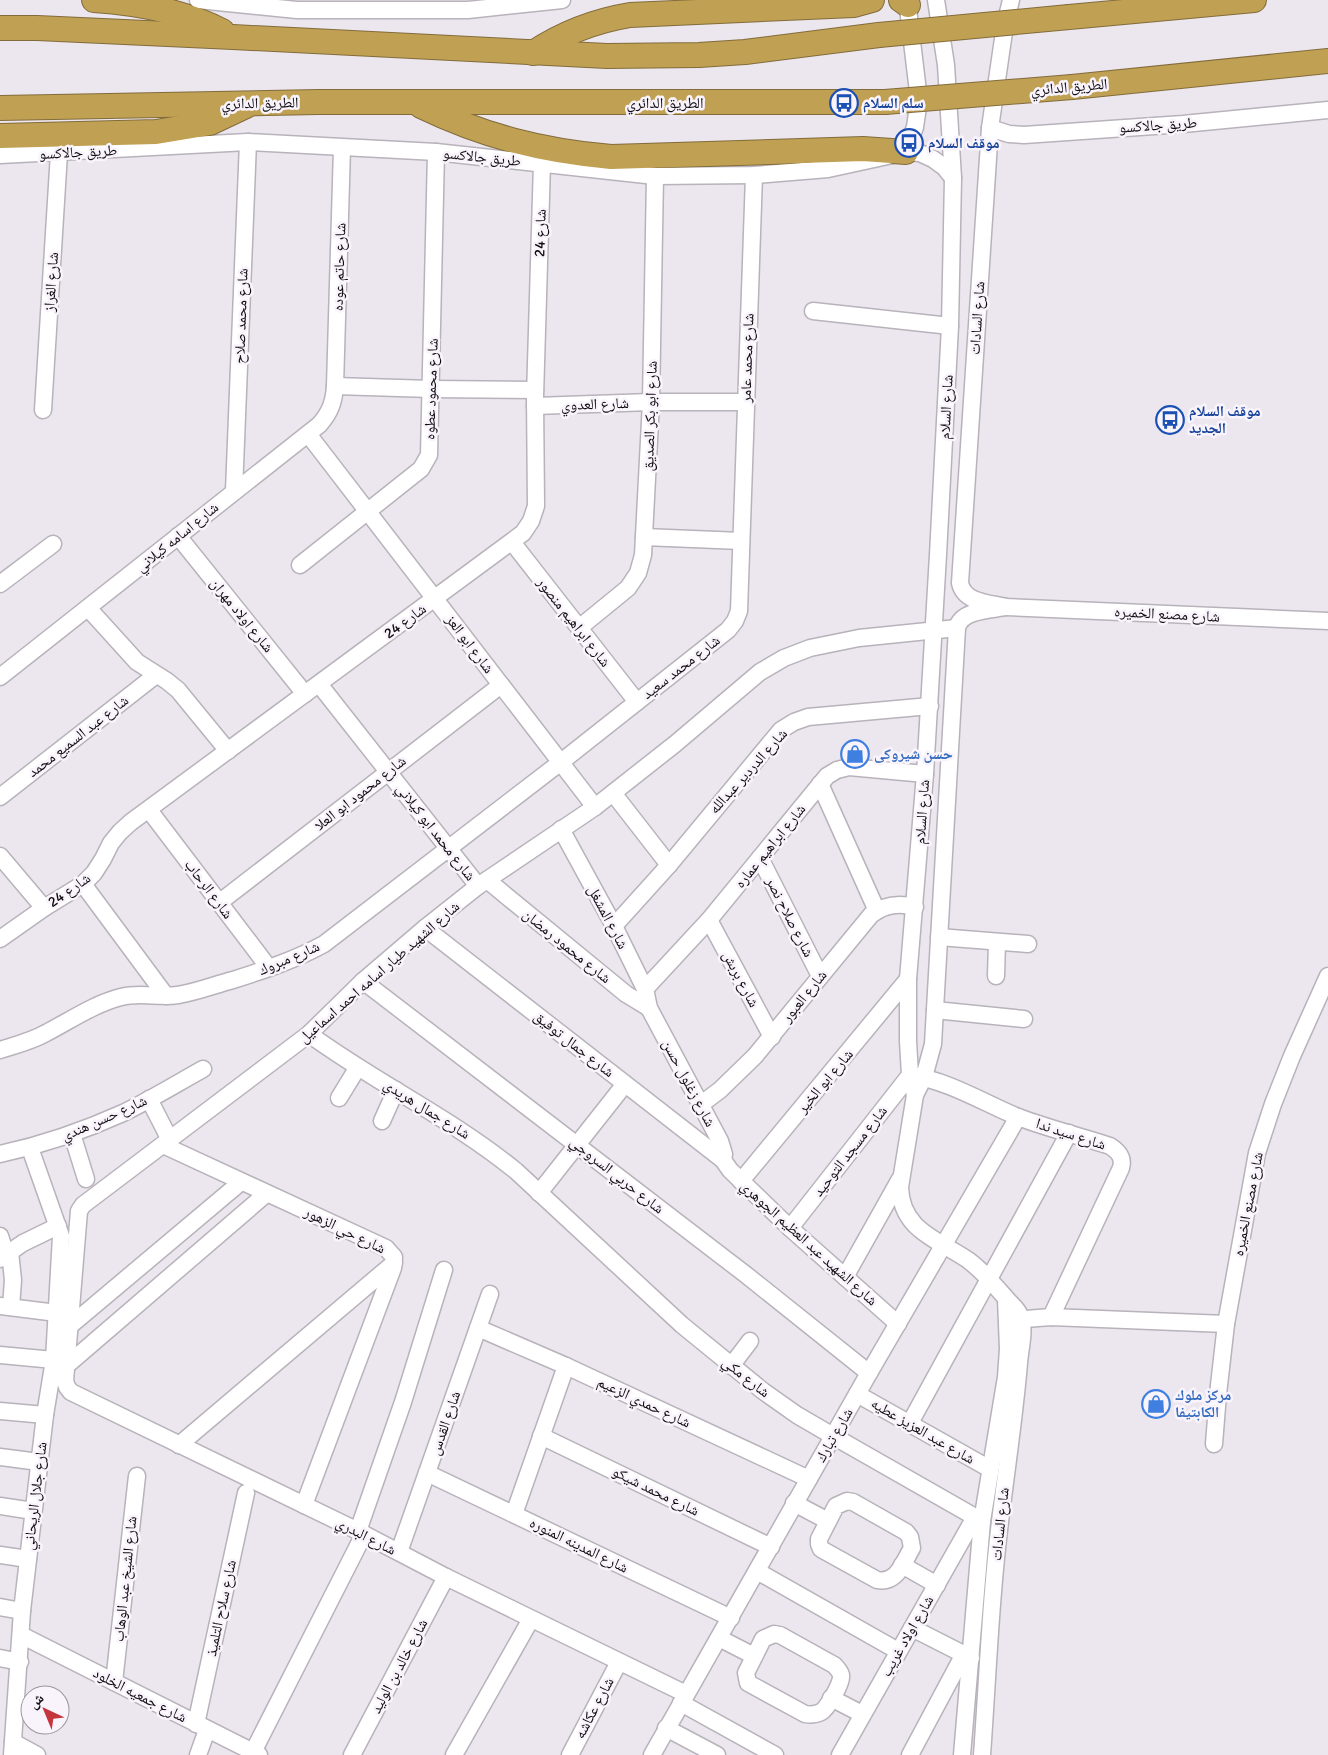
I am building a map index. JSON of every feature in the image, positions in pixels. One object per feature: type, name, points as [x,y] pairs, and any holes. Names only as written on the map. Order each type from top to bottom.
[{"type":"highway","points":[[94,0],[132,4],[174,12],[202,20],[233,37]]},
{"type":"highway","points":[[533,53],[562,35],[578,28],[594,22],[630,15],[854,5],[872,0]]},
{"type":"highway","points":[[0,28],[233,37],[607,56],[699,55],[791,47],[879,35],[1254,0]]},
{"type":"highway","name":"الطريق الدائري","points":[[0,108],[251,103],[885,102],[1072,88],[1328,61]]},
{"type":"highway","points":[[0,136],[128,133],[174,129],[210,123],[251,103]]},
{"type":"highway","points":[[415,103],[468,127],[496,136],[534,146],[611,157],[863,149],[906,152]]},
{"type":"street","points":[[198,0],[468,10],[500,3],[562,0]]},
{"type":"street","name":"شارع السلام","points":[[903,1174],[917,1076],[908,1040],[908,979],[930,706],[950,326],[953,178],[946,65],[936,0]]},
{"type":"street","name":"شارع السادات","points":[[1006,607],[972,599],[965,594],[961,587],[990,128],[1005,24],[1011,0]]},
{"type":"street","points":[[906,2],[919,100],[916,126],[906,152]]},
{"type":"street","name":"طريق جالاكسو","points":[[990,128],[1008,134],[1024,134],[1182,124],[1328,110]]},
{"type":"street","name":"طريق جالاكسو","points":[[0,155],[248,142],[436,152],[655,176],[754,175],[828,169],[906,152],[920,154],[933,159],[944,167],[953,178]]},
{"type":"street","name":"شارع محمد صلاح","points":[[234,491],[248,142]]},
{"type":"street","name":"شارع حاتم عوده","points":[[336,386],[342,148]]},
{"type":"street","name":"شارع محمود عطوه","points":[[300,565],[421,469],[429,455],[436,152]]},
{"type":"street","name":"شارع الغراز","points":[[43,410],[59,153]]},
{"type":"street","name":"شارع 24","points":[[0,939],[44,908],[83,884],[94,873],[110,843],[120,832],[523,533],[531,521],[536,506],[535,398],[542,163]]},
{"type":"street","name":"شارع محمد عامر","points":[[741,541],[754,175]]},
{"type":"street","name":"شارع ابو بكر الصديق","points":[[579,628],[628,588],[638,572],[643,555],[651,402],[655,176]]},
{"type":"street","points":[[813,311],[950,326]]},
{"type":"street","name":"شارع اسامه كيلاني","points":[[0,677],[319,425],[329,414],[336,386]]},
{"type":"street","name":"شارع العدوي","points":[[336,386],[431,389],[535,398],[651,402],[745,402]]},
{"type":"street","name":"شارع ابو العز","points":[[308,434],[595,807]]},
{"type":"street","points":[[943,472],[948,486],[965,512]]},
{"type":"street","name":"شارع اولاد مهران","points":[[178,536],[305,694]]},
{"type":"street","points":[[644,537],[741,541]]},
{"type":"street","name":"شارع محمد سعيد","points":[[561,762],[728,630],[735,621],[739,611],[741,541]]},
{"type":"street","name":"شارع ابراهيم منصور","points":[[512,542],[637,702]]},
{"type":"street","points":[[0,584],[53,544]]},
{"type":"street","points":[[0,568],[25,565]]},
{"type":"street","points":[[957,628],[960,620],[967,615],[1006,607]]},
{"type":"street","name":"شارع مصنع الخميره","points":[[1006,607],[1328,621]]},
{"type":"street","points":[[88,608],[137,662],[178,690],[228,751]]},
{"type":"street","name":"شارع السلام","points":[[917,1076],[933,1044],[957,628]]},
{"type":"street","name":"شارع الشهيد طيار اسامه احمد اسماعيل","points":[[60,1363],[71,1325],[79,1211],[83,1205],[309,1034],[363,981],[482,883],[595,807],[682,739],[760,672],[784,658],[810,648],[838,642],[957,628]]},
{"type":"street","name":"شارع عبد السميع محمد","points":[[0,797],[156,674]]},
{"type":"street","name":"شارع محمد ابو كيلاني","points":[[319,684],[448,848],[482,883]]},
{"type":"street","name":"شارع محمود ابو العلا","points":[[220,902],[501,685]]},
{"type":"street","name":"شارع الدردير عبدالله","points":[[614,926],[669,865],[781,730],[794,722],[808,717],[930,706]]},
{"type":"street","name":"شارع مبروك","points":[[0,1050],[46,1034],[104,1002],[124,996],[144,994],[166,996],[193,992],[269,968],[308,953],[324,944],[561,762]]},
{"type":"street","name":"شارع ابراهيم عماره","points":[[645,989],[709,920],[827,776],[837,770],[850,767],[925,774]]},
{"type":"street","points":[[820,784],[877,911]]},
{"type":"street","points":[[613,793],[669,865]]},
{"type":"street","name":"شارع الرحاب","points":[[149,810],[269,968]]},
{"type":"street","name":"شارع المشغل","points":[[561,829],[614,926],[645,989],[649,1008]]},
{"type":"street","points":[[0,856],[44,908]]},
{"type":"street","name":"شارع صلاح نصر","points":[[760,858],[820,976]]},
{"type":"street","name":"شارع محمود رمضان","points":[[482,883],[626,994],[649,1008]]},
{"type":"street","points":[[83,884],[166,996]]},
{"type":"street","name":"شارع العبور","points":[[700,1105],[738,1074],[772,1037],[867,920],[877,911],[889,906],[902,904],[915,908]]},
{"type":"street","name":"شارع بربش","points":[[709,920],[772,1037]]},
{"type":"street","name":"شارع جمال توفيق","points":[[425,928],[723,1160]]},
{"type":"street","points":[[939,937],[1028,944]]},
{"type":"street","points":[[996,976],[997,942]]},
{"type":"street","name":"شارع مصنع الخميره","points":[[1214,1444],[1226,1324],[1257,1153],[1273,1104],[1292,1056],[1328,976]]},
{"type":"street","name":"شارع ابو الخير","points":[[741,1181],[908,979]]},
{"type":"street","name":"شارع حربي السروجي","points":[[363,981],[745,1274],[869,1372]]},
{"type":"street","name":"شارع زغلول حسن","points":[[649,1008],[723,1147],[723,1160]]},
{"type":"street","points":[[935,1010],[1024,1019]]},
{"type":"street","name":"شارع جمال هريدي","points":[[309,1034],[358,1067],[477,1141],[516,1171],[539,1193]]},
{"type":"street","points":[[339,1098],[358,1067]]},
{"type":"street","name":"شارع حسن هندي","points":[[0,1154],[30,1148],[72,1134],[124,1112],[203,1069]]},
{"type":"street","name":"شارع سيد ندا","points":[[917,1076],[957,1088],[1018,1117],[1116,1149],[1123,1162],[1051,1317]]},
{"type":"street","name":"شارع مسجد التوحيد","points":[[790,1228],[917,1076]]},
{"type":"street","points":[[539,1193],[625,1084]]},
{"type":"street","points":[[382,1121],[396,1090]]},
{"type":"street","points":[[149,1099],[166,1143]]},
{"type":"street","name":"شارع تبارك","points":[[652,1755],[869,1372],[1018,1117]]},
{"type":"street","points":[[910,1423],[1069,1133]]},
{"type":"street","points":[[72,1134],[86,1179]]},
{"type":"street","name":"شارع حي الزهور","points":[[166,1143],[241,1182],[386,1248],[391,1252],[394,1263],[304,1505]]},
{"type":"street","points":[[5,1255],[31,1239],[60,1231],[30,1148]]},
{"type":"street","name":"شارع الشهيد عبد العظيم الجوهري","points":[[723,1160],[741,1181],[790,1228],[898,1324]]},
{"type":"street","points":[[903,1174],[900,1200],[905,1213],[913,1223],[943,1246],[968,1261],[990,1278],[1006,1299],[1016,1307],[1015,1320],[1051,1317],[1226,1324]]},
{"type":"street","points":[[845,1277],[903,1174]]},
{"type":"street","points":[[71,1325],[241,1182]]},
{"type":"street","name":"شارع مكي","points":[[539,1193],[682,1325],[731,1366],[791,1410],[833,1436],[979,1519]]},
{"type":"street","points":[[0,1355],[60,1363],[266,1194]]},
{"type":"street","name":"شارع جلال الريحاني","points":[[12,1749],[8,1712],[20,1662],[22,1610],[44,1415],[60,1363],[57,1313],[60,1231]]},
{"type":"street","points":[[0,1236],[13,1280],[6,1307],[57,1313]]},
{"type":"street","points":[[179,1445],[394,1263]]},
{"type":"street","points":[[256,1754],[361,1533],[444,1270]]},
{"type":"street","name":"شارع القدس","points":[[399,1552],[490,1294]]},
{"type":"street","name":"شارع السادات","points":[[962,1755],[979,1519],[990,1470],[1015,1320]]},
{"type":"street","name":"شارع السادات","points":[[982,1755],[995,1579],[1017,1381],[1015,1320]]},
{"type":"street","name":"شارع حمدي الزعيم","points":[[478,1328],[566,1366],[808,1479]]},
{"type":"street","points":[[731,1366],[750,1341]]},
{"type":"street","name":"شارع البدري","points":[[60,1363],[65,1382],[71,1392],[361,1533],[619,1662],[775,1755]]},
{"type":"street","points":[[514,1514],[566,1366]]},
{"type":"street","name":"شارع عبد العزيز عطيه","points":[[857,1394],[990,1470]]},
{"type":"street","points":[[0,1411],[44,1415]]},
{"type":"street","name":"شارع محمد شيكو","points":[[541,1436],[771,1547]]},
{"type":"street","points":[[0,1457],[39,1462]]},
{"type":"street","name":"شارع المدينه المنوره","points":[[427,1473],[730,1618]]},
{"type":"street","name":"شارع الشيخ عبد الوهاب","points":[[114,1682],[137,1476]]},
{"type":"street","name":"شارع سلاح التلميذ","points":[[198,1755],[246,1493]]},
{"type":"street","points":[[841,1502],[853,1502],[906,1532],[910,1537],[912,1548],[902,1565],[896,1576],[890,1580],[877,1580],[825,1552],[819,1544],[819,1539],[836,1506],[841,1502]]},
{"type":"street","points":[[794,1503],[828,1521]]},
{"type":"street","points":[[0,1506],[33,1510]]},
{"type":"street","name":"شارع اولاد غريب","points":[[840,1755],[937,1584],[979,1519]]},
{"type":"street","points":[[0,1555],[28,1559]]},
{"type":"street","points":[[902,1565],[937,1584]]},
{"type":"street","points":[[757,1571],[898,1651]]},
{"type":"street","name":"شارع خالد بن الوليد","points":[[352,1755],[446,1577]]},
{"type":"street","points":[[0,1607],[22,1610]]},
{"type":"street","points":[[454,1755],[531,1619]]},
{"type":"street","points":[[910,1755],[968,1656],[912,1628]]},
{"type":"street","name":"شارع جمعيه الخلود","points":[[21,1635],[256,1754]]},
{"type":"street","points":[[780,1635],[834,1665],[841,1675],[841,1681],[824,1710],[819,1714],[805,1714],[753,1686],[746,1678],[746,1673],[754,1656],[763,1639],[768,1636],[780,1635]]},
{"type":"street","points":[[719,1638],[754,1656]]},
{"type":"street","points":[[0,1658],[20,1662]]},
{"type":"street","name":"شارع عكاشه","points":[[570,1755],[619,1662]]},
{"type":"street","points":[[831,1698],[862,1714]]},
{"type":"street","points":[[666,1728],[716,1755]]},
{"type":"street","points":[[12,1749],[37,1755]]},
{"type":"place","name":"سلم السلام","points":[[844,103]]},
{"type":"place","name":"موقف السلام","points":[[909,143]]},
{"type":"place","name":"موقف السلام الجديد","points":[[1170,420]]},
{"type":"place","name":"حسن شيروكى","points":[[855,754]]},
{"type":"place","name":"مركز ملوك الكابتيفا","points":[[1156,1404]]}]
